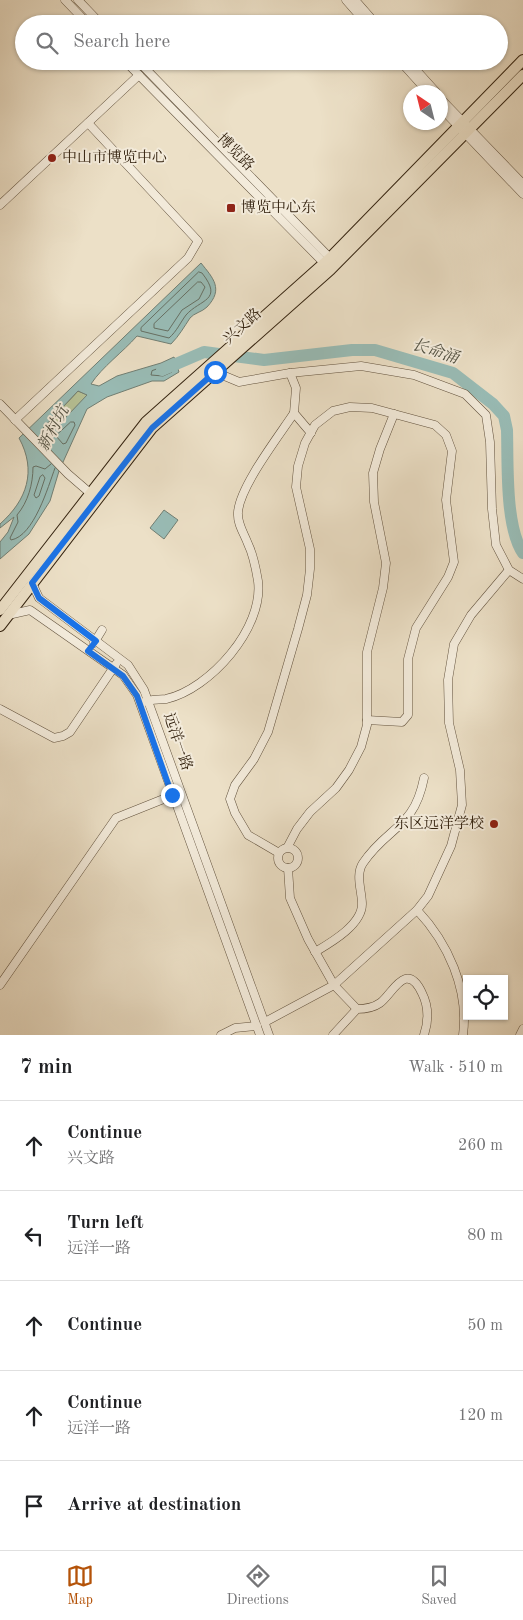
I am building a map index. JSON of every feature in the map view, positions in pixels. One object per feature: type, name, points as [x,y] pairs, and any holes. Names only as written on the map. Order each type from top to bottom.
[{"type":"main road","points":[[463,128],[523,60]]},
{"type":"main road","points":[[463,128],[523,75]]},
{"type":"main road","name":"兴文路","points":[[0,626],[4,613],[90,492],[146,422],[220,362],[330,264],[463,128]]},
{"type":"main road","name":"兴文路","points":[[4,613],[32,583],[152,428],[215,372],[220,362]]},
{"type":"street","points":[[65,0],[79,15]]},
{"type":"street","points":[[78,0],[92,15]]},
{"type":"street","points":[[346,0],[359,15]]},
{"type":"street","points":[[355,0],[368,15]]},
{"type":"street","name":"博览路","points":[[134,70],[330,264]]},
{"type":"street","name":"博览路","points":[[147,70],[330,264]]},
{"type":"street","points":[[408,70],[422,85]]},
{"type":"street","points":[[416,70],[430,85]]},
{"type":"street","points":[[0,205],[139,75]]},
{"type":"street","points":[[448,108],[463,128],[523,194]]},
{"type":"street","points":[[448,114],[523,184]]},
{"type":"street","points":[[15,420],[188,258],[198,241],[88,123]]},
{"type":"street","points":[[215,372],[239,382],[361,366],[414,375],[466,394],[486,416],[490,442],[496,545],[509,570],[523,579]]},
{"type":"street","points":[[140,704],[150,700],[166,699],[192,687],[215,672],[236,648],[254,615],[258,582],[249,546],[239,525],[238,511],[244,490],[294,413],[296,388],[290,374]]},
{"type":"street","points":[[0,404],[68,474],[90,492]]},
{"type":"street","points":[[279,853],[248,835],[235,814],[230,799],[235,785],[254,759],[268,732],[307,595],[310,549],[296,487],[298,466],[315,425],[333,411],[350,407],[372,408],[435,425],[446,435],[452,451],[446,500],[454,562],[448,577],[416,628],[408,659],[408,715],[402,722],[367,720]]},
{"type":"street","points":[[294,413],[311,433]]},
{"type":"street","points":[[279,853],[287,848],[297,829],[310,812],[336,788],[361,748],[367,720],[367,652],[383,588],[386,564],[374,502],[374,473],[380,449],[394,414]]},
{"type":"street","points":[[265,1022],[334,985],[416,910],[428,896],[451,846],[462,805],[460,770],[450,723],[448,680],[454,644],[470,615],[509,570]]},
{"type":"street","name":"远洋一路","points":[[32,583],[39,598],[128,665],[150,700],[180,792],[270,1035]]},
{"type":"street","name":"远洋一路","points":[[4,613],[30,610],[123,676],[137,696],[260,1035]]},
{"type":"street","points":[[88,651],[102,630]]},
{"type":"street","points":[[0,709],[54,738],[63,736],[70,732],[112,668],[122,660]]},
{"type":"street","points":[[315,952],[338,938],[354,922],[362,906],[359,890],[361,866],[376,845],[400,826],[413,812],[420,797],[424,778]]},
{"type":"street","points":[[0,985],[116,818],[180,792]]},
{"type":"street","points":[[287,848],[294,849],[298,858],[294,866],[288,868]]},
{"type":"street","points":[[279,853],[279,862],[288,868]]},
{"type":"street","points":[[288,868],[290,898],[315,952],[334,985],[357,1010]]},
{"type":"street","points":[[416,910],[444,947],[462,986],[465,1018],[463,1035]]},
{"type":"street","points":[[333,1035],[357,1010],[367,1009],[380,1003],[395,983],[403,980],[410,981],[420,990],[427,1002],[428,1022],[424,1035]]},
{"type":"street","points":[[221,1035],[235,1028],[257,1026]]},
{"type":"street","points":[[520,1035],[523,1029]]},
{"type":"green space","points":[[78,391],[88,395],[49,435],[43,428]]},
{"type":"water","points":[[201,263],[213,279],[216,289],[212,301],[207,307],[190,318],[171,344],[137,336],[91,384],[99,386],[117,376],[161,363],[174,357],[179,372],[164,381],[152,381],[107,397],[87,409],[59,471],[50,501],[29,534],[0,559],[0,542],[8,532],[14,517],[0,528],[0,524],[17,505],[23,495],[28,473],[24,450],[19,438]],"holes":[[[78,391],[87,395],[49,435],[43,428]]]},
{"type":"water","points":[[164,510],[178,520],[164,539],[150,528]]},
{"type":"waterway","name":"长命涌","points":[[162,370],[204,352],[264,360],[352,350],[375,350],[453,373],[493,404],[504,416],[507,430],[510,511],[517,542],[523,553]]},
{"type":"place","name":"中山市博览中心","points":[[52,158]]},
{"type":"place","name":"博览中心东","points":[[231,208]]},
{"type":"place","name":"东区远洋学校","points":[[494,824]]},
{"type":"route","points":[[172,795],[137,696],[123,676],[88,651],[96,641],[39,598],[32,583],[152,428],[215,372]]},
{"type":"water label","name":"新村坑","points":[[54,429]]}]
